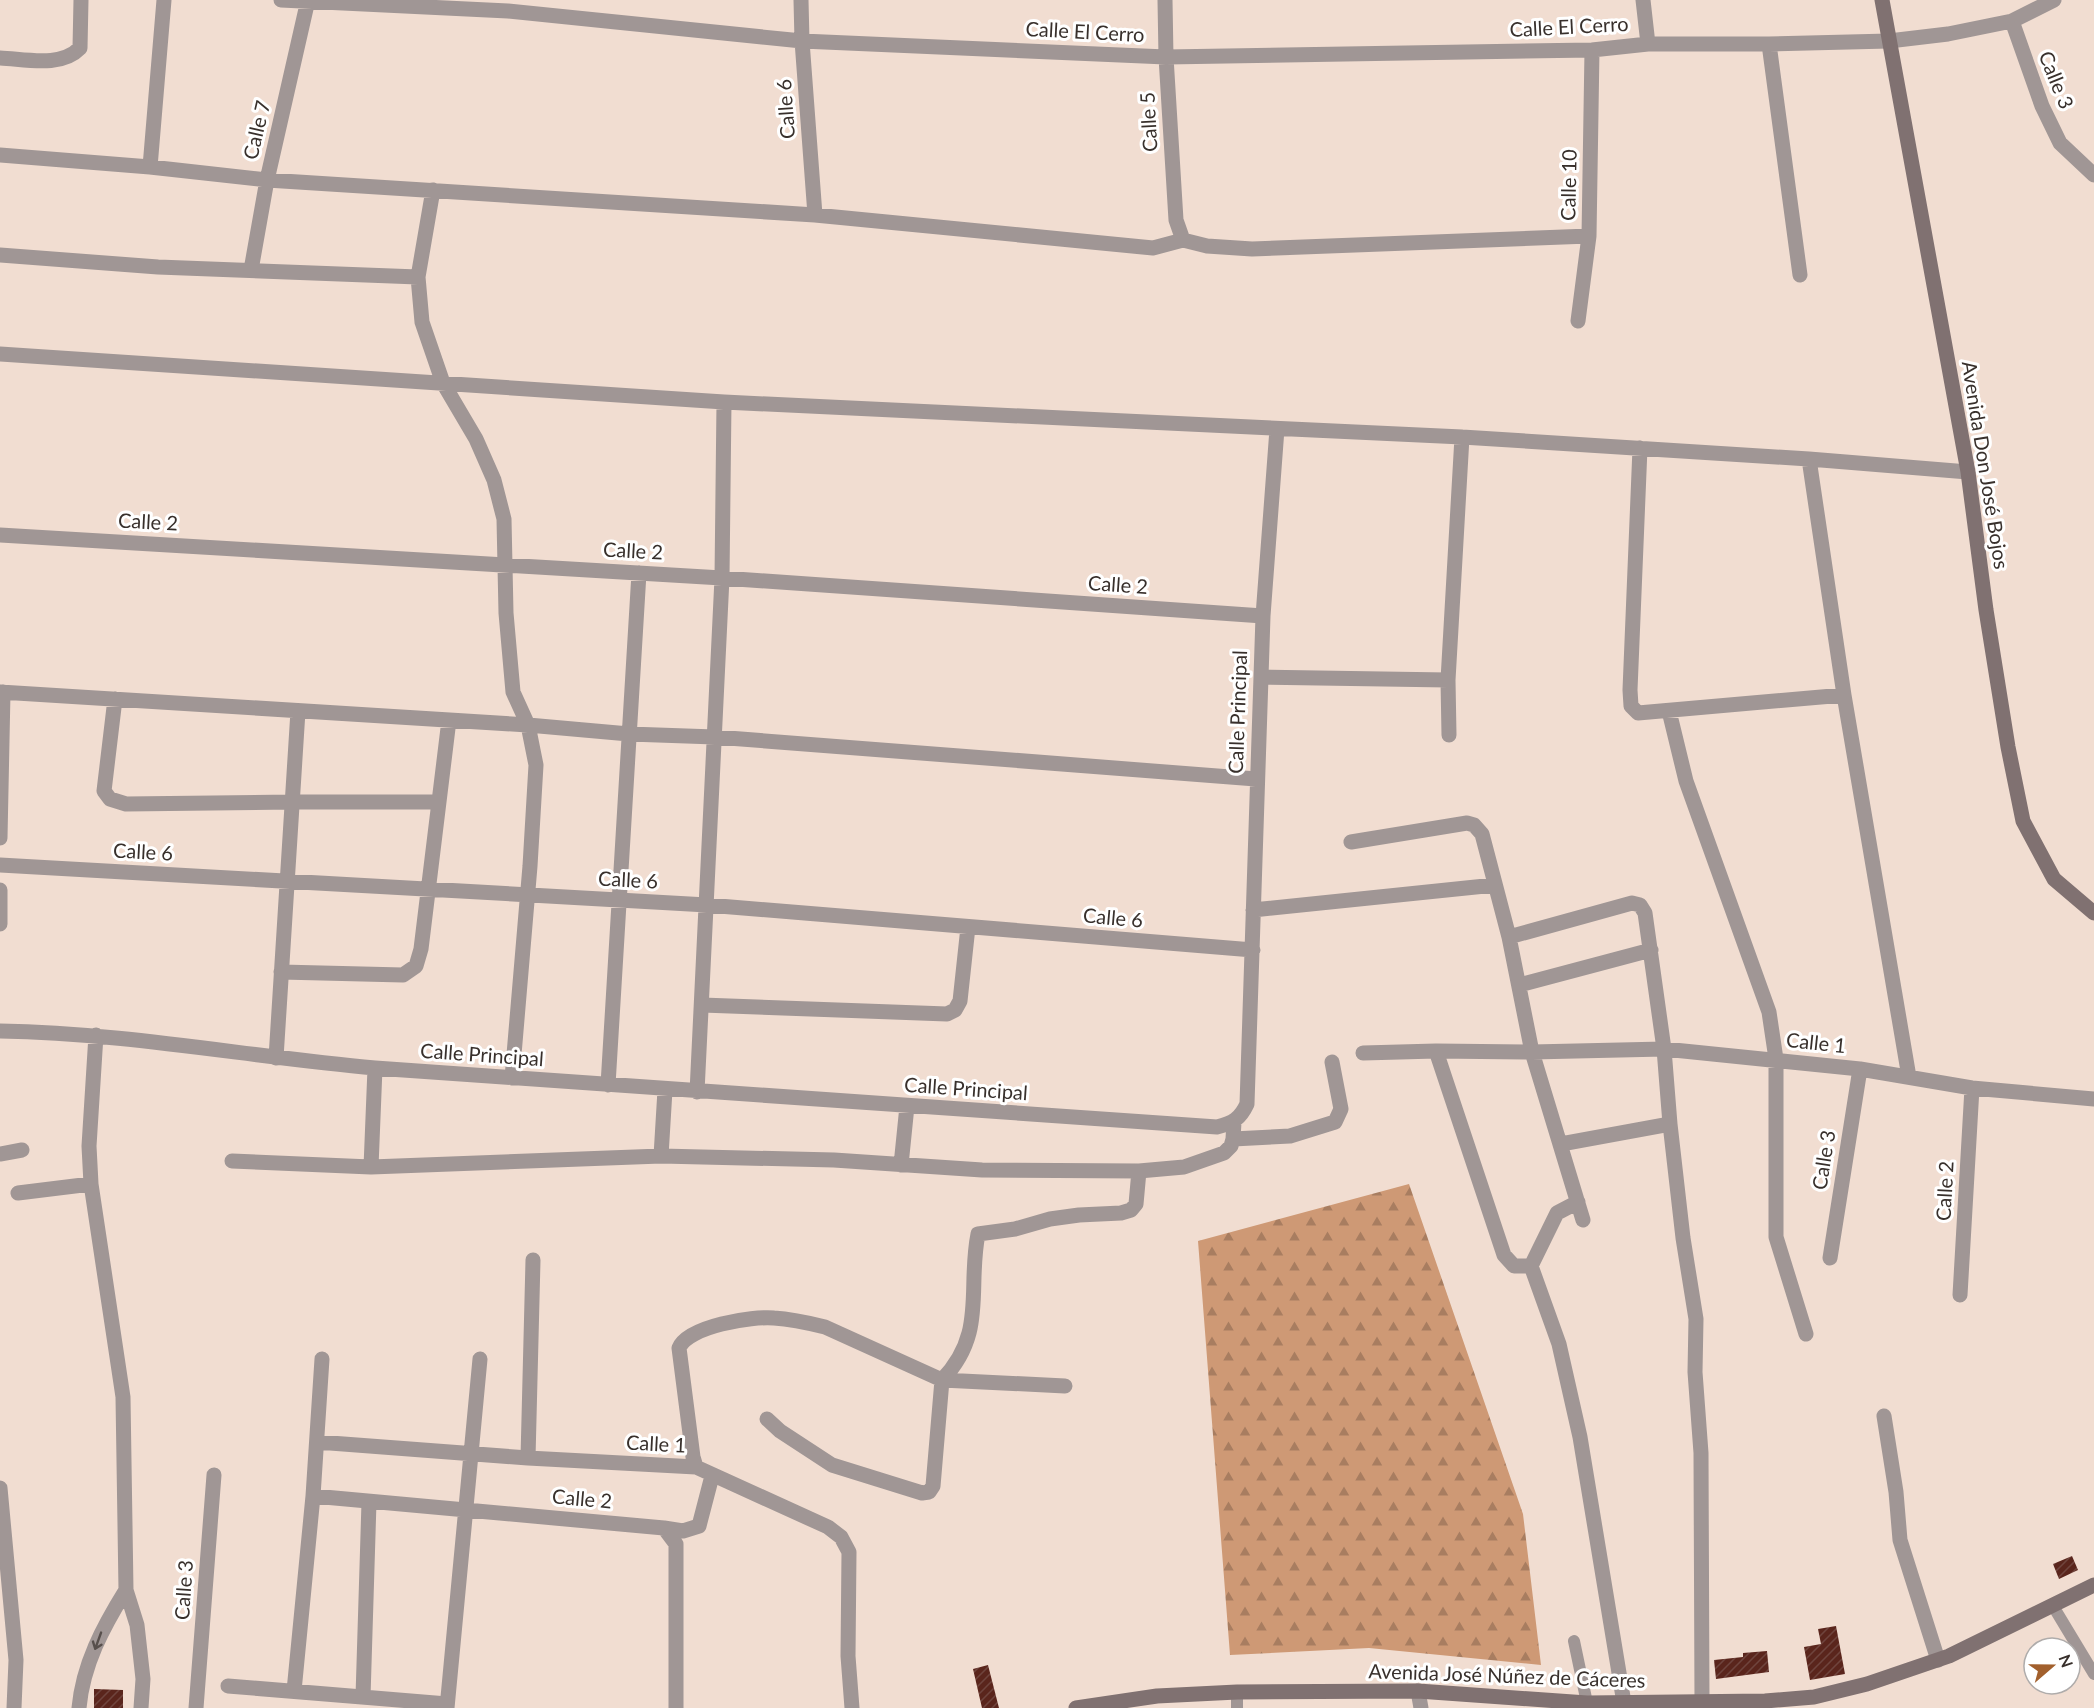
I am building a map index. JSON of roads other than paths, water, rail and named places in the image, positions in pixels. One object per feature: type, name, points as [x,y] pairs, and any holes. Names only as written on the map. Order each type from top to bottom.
[{"type":"main road","name":"Avenida Don José Bojos","points":[[1882,0],[1968,472],[1990,633],[2008,747],[2023,821],[2054,879],[2094,913]]},
{"type":"main road","name":"Avenida José Núñez de Cáceres","points":[[1076,1708],[1157,1696],[1237,1692],[1418,1691],[1587,1706],[1702,1701],[1766,1704],[1814,1697],[1867,1684],[1938,1660],[2094,1585]]},
{"type":"street","points":[[0,58],[62,60],[74,54],[80,48],[81,0]]},
{"type":"street","points":[[150,167],[164,0]]},
{"type":"street","name":"Calle El Cerro","points":[[281,0],[508,11],[802,41],[1166,57],[1592,50],[1647,44],[1889,41]]},
{"type":"street","name":"Calle 6","points":[[801,0],[815,215]]},
{"type":"street","name":"Calle 5","points":[[1166,0],[1166,57],[1176,220],[1183,240]]},
{"type":"street","points":[[1642,0],[1647,44]]},
{"type":"street","points":[[1889,41],[2012,21],[2054,0]]},
{"type":"street","name":"Calle 7","points":[[251,270],[267,180],[308,1]]},
{"type":"street","name":"Calle 3","points":[[2012,21],[2043,106],[2061,143],[2094,175]]},
{"type":"street","points":[[1769,44],[1800,275]]},
{"type":"street","name":"Calle 10","points":[[1578,321],[1589,236],[1592,50]]},
{"type":"street","points":[[0,155],[150,167],[267,180],[815,215],[1153,248],[1183,240],[1207,246],[1252,249],[1589,236]]},
{"type":"street","points":[[433,190],[418,277],[422,322],[443,383],[476,439],[494,480],[504,519],[506,613],[513,692],[528,725],[536,765],[528,895],[512,1078]]},
{"type":"street","points":[[0,255],[158,267],[418,277]]},
{"type":"street","points":[[0,354],[724,402],[1640,447],[1968,472]]},
{"type":"street","points":[[697,1092],[722,578],[724,402]]},
{"type":"street","name":"Calle Principal","points":[[0,1031],[96,1035],[375,1068],[608,1086],[1217,1126],[1234,1122],[1242,1114],[1247,1104],[1263,616],[1276,429]]},
{"type":"street","points":[[1449,735],[1448,680],[1462,437]]},
{"type":"street","points":[[1640,447],[1629,690],[1631,706],[1638,713],[1844,695]]},
{"type":"street","points":[[1809,459],[1844,695],[1909,1077]]},
{"type":"street","name":"Calle 2","points":[[0,535],[505,564],[1263,616]]},
{"type":"street","points":[[608,1086],[639,573]]},
{"type":"street","points":[[1262,677],[1448,680]]},
{"type":"street","points":[[0,838],[1,692],[528,725],[629,734],[715,737],[1256,779]]},
{"type":"street","points":[[115,699],[104,791],[110,799],[126,804],[439,802]]},
{"type":"street","points":[[276,1058],[298,711]]},
{"type":"street","points":[[1669,711],[1686,781],[1769,1012],[1776,1059],[1776,1237],[1806,1334]]},
{"type":"street","points":[[281,972],[403,975],[416,966],[421,949],[449,720]]},
{"type":"street","points":[[1351,842],[1467,823],[1474,825],[1482,834],[1509,937],[1532,1052],[1583,1220]]},
{"type":"street","name":"Calle 6","points":[[0,865],[707,905],[1253,950]]},
{"type":"street","points":[[1253,910],[1495,885]]},
{"type":"street","points":[[0,890],[0,924]]},
{"type":"street","points":[[1509,937],[1632,903],[1640,906],[1646,913],[1664,1049],[1683,1238],[1696,1319],[1695,1372],[1701,1453],[1702,1701]]},
{"type":"street","points":[[702,1005],[947,1014],[955,1010],[960,1001],[968,927]]},
{"type":"street","points":[[1519,985],[1651,950]]},
{"type":"street","points":[[96,1035],[89,1146],[91,1184],[123,1397],[126,1590],[137,1625],[143,1679],[141,1708]]},
{"type":"street","name":"Calle 1","points":[[1363,1053],[1664,1049],[1860,1069],[1972,1088],[2094,1099]]},
{"type":"street","points":[[1436,1051],[1504,1255],[1514,1266],[1531,1266]]},
{"type":"street","points":[[1233,1139],[1290,1136],[1335,1122],[1341,1109],[1332,1062]]},
{"type":"street","points":[[370,1167],[375,1068]]},
{"type":"street","name":"Calle 3","points":[[1830,1258],[1860,1069]]},
{"type":"street","name":"Calle 2","points":[[1960,1295],[1972,1088]]},
{"type":"street","points":[[661,1156],[665,1090]]},
{"type":"street","points":[[901,1165],[907,1106]]},
{"type":"street","points":[[232,1161],[370,1167],[661,1156],[834,1160],[982,1170],[1139,1171],[1184,1167],[1204,1162],[1224,1153],[1231,1146],[1234,1122]]},
{"type":"street","points":[[1561,1144],[1670,1124]]},
{"type":"street","points":[[0,1154],[22,1150]]},
{"type":"street","points":[[767,1419],[780,1431],[832,1465],[922,1493],[929,1492],[933,1486],[942,1380],[955,1366],[967,1343],[974,1308],[978,1233],[1015,1229],[1050,1219],[1121,1213],[1131,1210],[1136,1204],[1139,1171]]},
{"type":"street","points":[[18,1193],[91,1184]]},
{"type":"street","points":[[1578,1202],[1557,1213],[1531,1266],[1559,1344],[1580,1437],[1624,1703]]},
{"type":"street","points":[[528,1458],[533,1260]]},
{"type":"street","points":[[696,1467],[679,1348],[682,1342],[695,1333],[756,1318],[776,1318],[825,1327],[942,1380],[1065,1386]]},
{"type":"street","points":[[294,1692],[313,1496],[322,1359]]},
{"type":"street","points":[[228,1686],[447,1706],[480,1359]]},
{"type":"street","points":[[1884,1416],[1896,1492],[1900,1540],[1938,1660]]},
{"type":"street","name":"Calle 1","points":[[317,1442],[528,1458],[696,1467],[828,1527],[841,1537],[849,1552],[848,1656],[852,1708]]},
{"type":"street","name":"Calle 3","points":[[196,1708],[214,1475]]},
{"type":"street","name":"Calle 2","points":[[313,1496],[683,1531],[699,1526],[712,1476]]},
{"type":"street","points":[[0,1488],[16,1660],[14,1708]]},
{"type":"street","points":[[363,1697],[369,1502]]},
{"type":"street","points":[[664,1528],[676,1544],[676,1708]]},
{"type":"street","points":[[79,1708],[81,1686],[103,1627],[126,1590]]},
{"type":"street","points":[[1418,1691],[1421,1708]]},
{"type":"lane","points":[[2053,1606],[2094,1674]]},
{"type":"lane","points":[[1574,1641],[1587,1706]]},
{"type":"lane","points":[[1237,1692],[1238,1708]]}]
